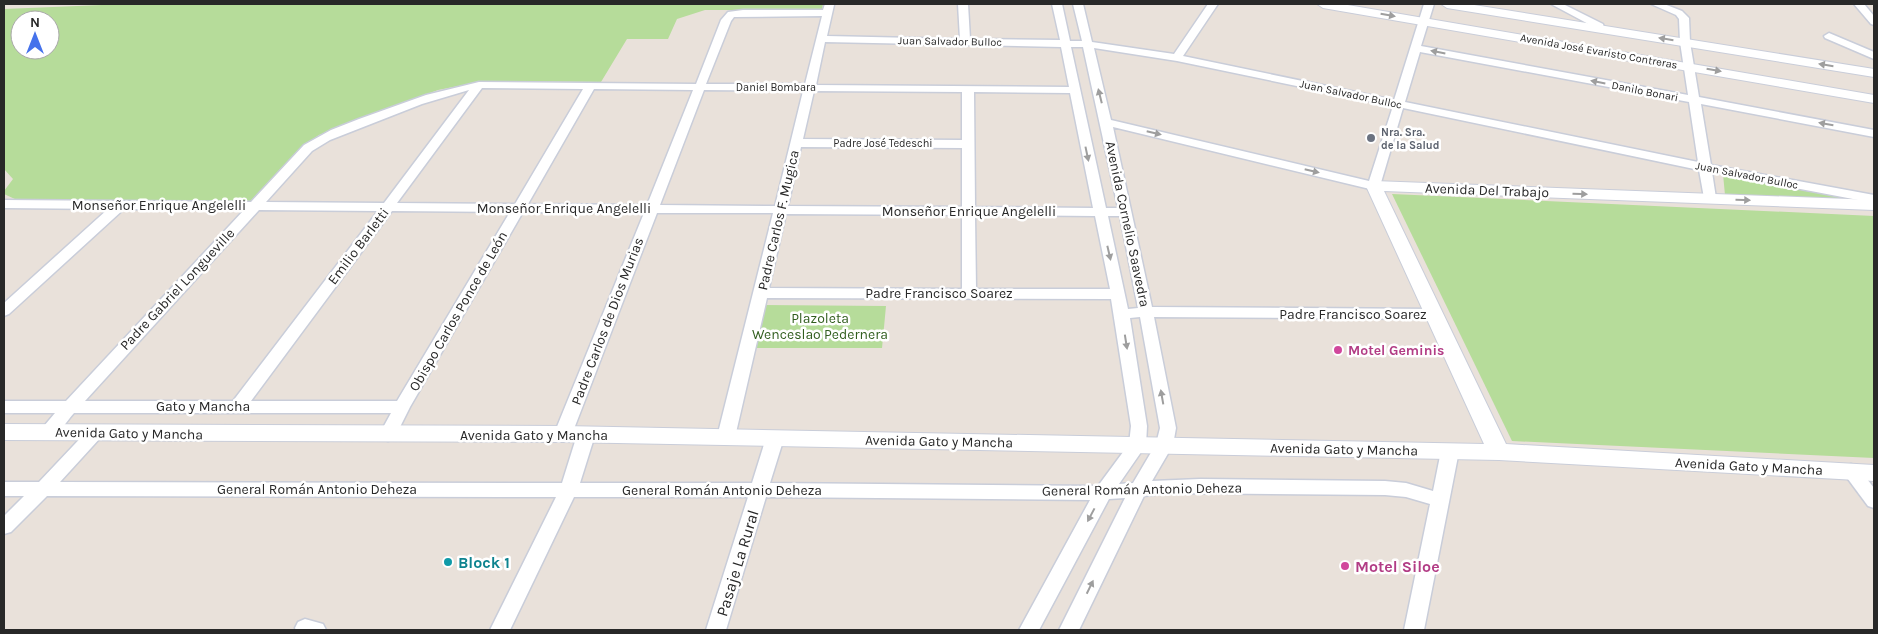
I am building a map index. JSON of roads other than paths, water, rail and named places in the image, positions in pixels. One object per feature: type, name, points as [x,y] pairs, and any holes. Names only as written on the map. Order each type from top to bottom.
[{"type":"street","points":[[963,4],[965,41]]},
{"type":"street","name":"Avenida Cornelio Saavedra","points":[[1057,4],[1122,314],[1139,426],[1137,445]]},
{"type":"street","name":"Avenida Cornelio Saavedra","points":[[1078,4],[1107,122],[1147,312],[1168,428],[1164,445]]},
{"type":"street","points":[[1177,58],[1213,4]]},
{"type":"street","name":"Avenida José Evaristo Contreras","points":[[1323,4],[1874,98]]},
{"type":"street","points":[[1429,4],[1374,186],[1499,452]]},
{"type":"street","name":"Avenida José Evaristo Contreras","points":[[1447,4],[1874,73]]},
{"type":"street","points":[[1556,4],[1599,26],[1599,28]]},
{"type":"street","points":[[1656,4],[1679,13],[1684,18],[1688,66],[1710,198]]},
{"type":"street","points":[[1859,4],[1874,22]]},
{"type":"street","name":"Padre Carlos de Dios Murias","points":[[563,434],[726,20],[731,14],[828,8]]},
{"type":"street","name":"Padre Carlos F. Mugica","points":[[726,437],[828,8]]},
{"type":"street","points":[[1829,36],[1874,56]]},
{"type":"street","name":"Juan Salvador Bulloc","points":[[821,39],[1065,42],[1088,44],[1177,58],[1874,199]]},
{"type":"street","name":"Danilo Bonari","points":[[1416,48],[1874,133]]},
{"type":"street","name":"Daniel Bombara","points":[[308,148],[322,138],[342,130],[440,94],[479,85],[1074,90]]},
{"type":"street","name":"Emilio Barletti","points":[[238,406],[479,85]]},
{"type":"street","name":"Obispo Carlos Ponce de León","points":[[388,435],[402,407],[590,86]]},
{"type":"street","points":[[968,88],[969,293]]},
{"type":"street","name":"Avenida Del Trabajo","points":[[1107,122],[1374,186],[1874,205]]},
{"type":"street","name":"Padre José Tedeschi","points":[[797,142],[969,144]]},
{"type":"street","name":"Padre Gabriel Longueville","points":[[47,432],[308,148]]},
{"type":"street","name":"Monseñor Enrique Angelelli","points":[[4,204],[1125,212]]},
{"type":"street","points":[[4,311],[120,205]]},
{"type":"street","name":"Padre Francisco Soarez","points":[[761,293],[1118,294]]},
{"type":"street","name":"Padre Francisco Soarez","points":[[1122,314],[1147,312],[1435,314]]},
{"type":"street","name":"Gato y Mancha","points":[[4,407],[402,407]]},
{"type":"street","name":"Avenida Gato y Mancha","points":[[4,432],[388,435],[563,434],[1499,452],[1874,473]]},
{"type":"street","points":[[4,527],[43,489],[96,432]]},
{"type":"street","points":[[500,630],[569,490],[586,435]]},
{"type":"street","name":"Pasaje La Rural","points":[[716,630],[775,438]]},
{"type":"street","points":[[1029,630],[1103,493],[1137,445]]},
{"type":"street","points":[[1069,630],[1149,468],[1164,445]]},
{"type":"street","points":[[1414,630],[1450,451]]},
{"type":"street","points":[[1851,471],[1874,501]]},
{"type":"street","name":"General Román Antonio Deheza","points":[[4,489],[759,490],[1103,493],[1169,486],[1386,488],[1406,490],[1439,500]]},
{"type":"place","name":"Nra. Sra. de la Salud","points":[[1371,138]]},
{"type":"place","name":"Motel Geminis","points":[[1338,350]]},
{"type":"place","name":"Block 1","points":[[448,562]]},
{"type":"place","name":"Motel Siloe","points":[[1345,566]]},
{"type":"park label","name":"Plazoleta Wenceslao Pedernera","points":[[820,326]]}]
